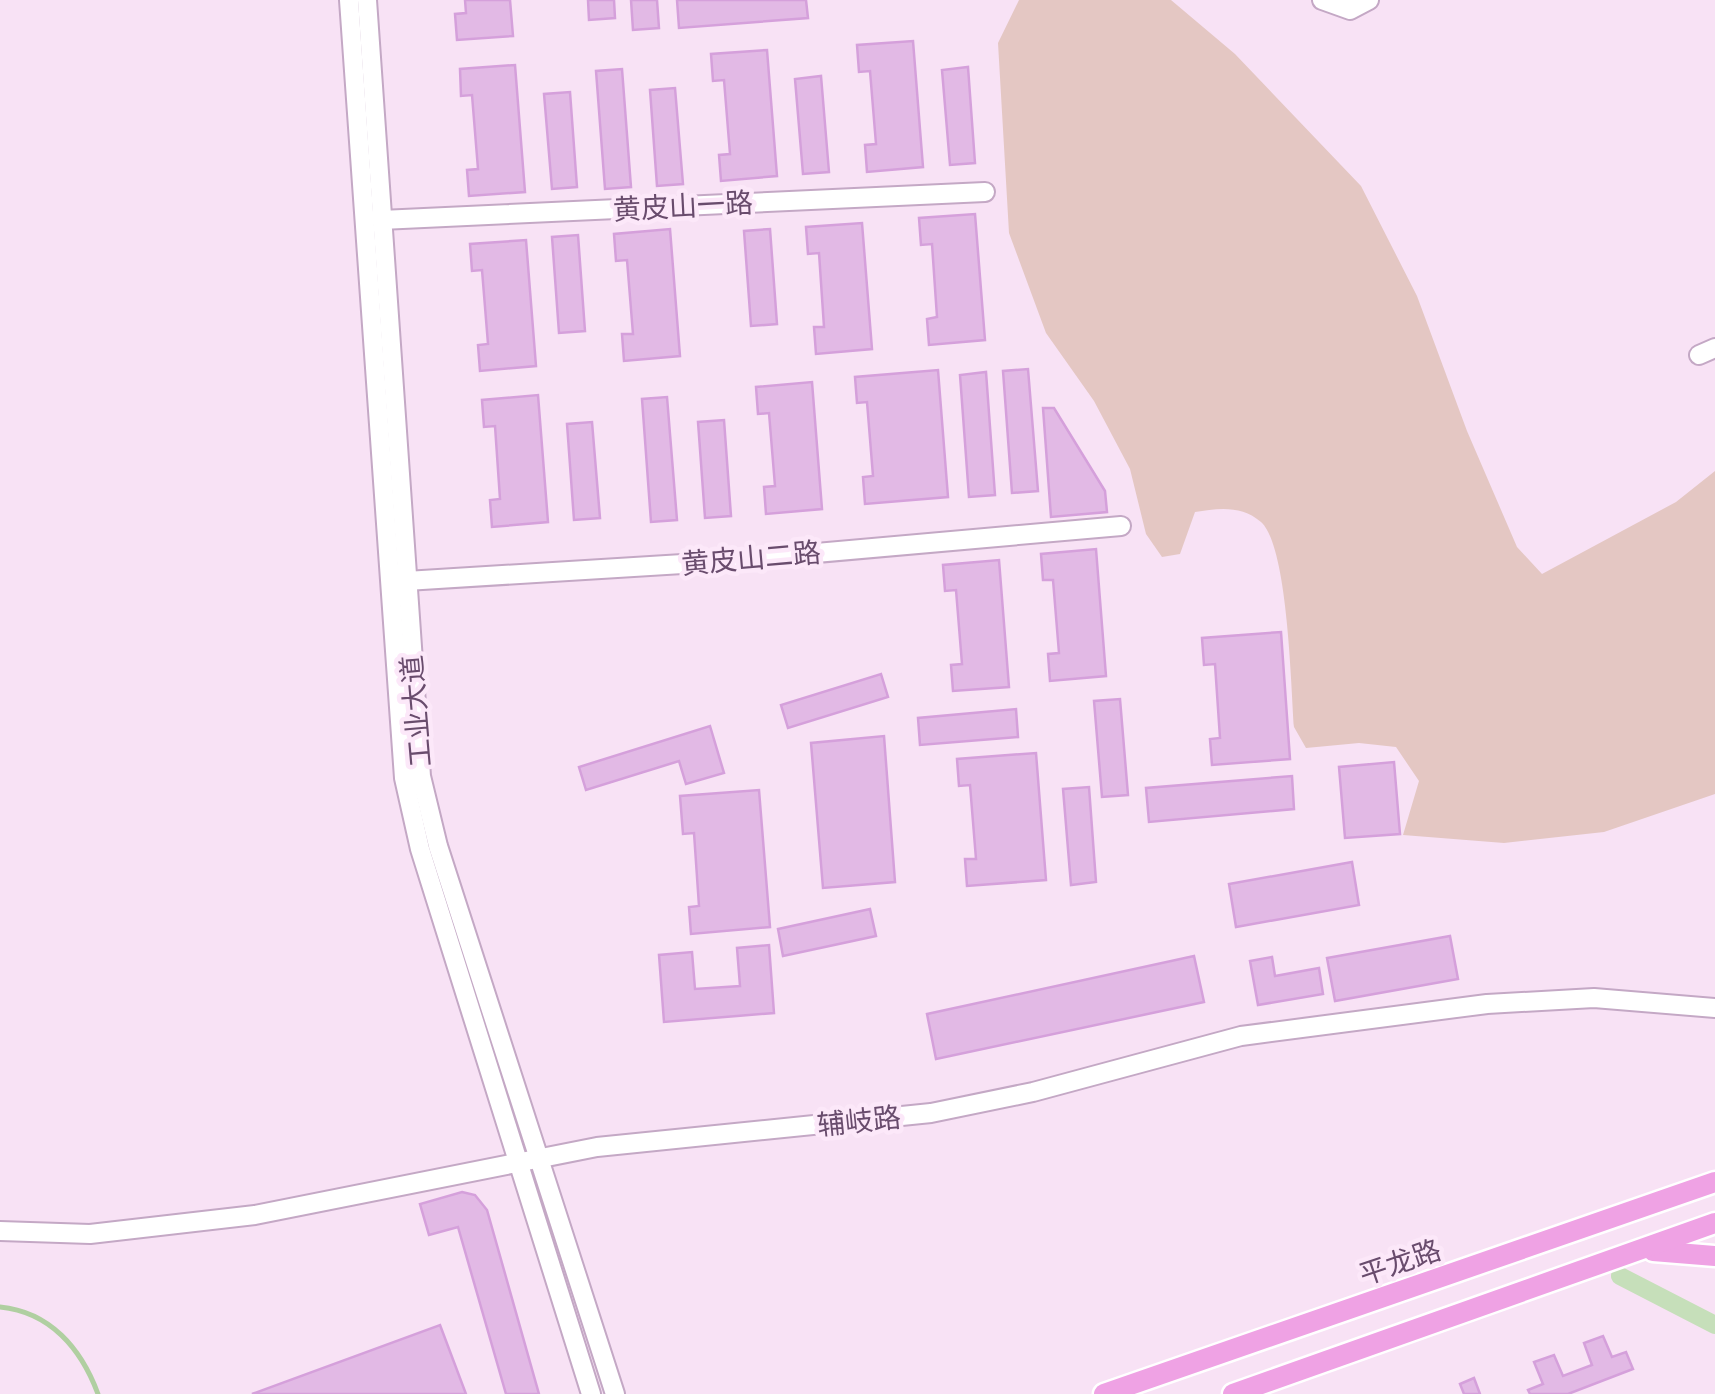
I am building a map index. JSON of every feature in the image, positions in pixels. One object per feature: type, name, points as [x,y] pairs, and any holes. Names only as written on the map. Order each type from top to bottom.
[{"type":"main road","name":"平龙路","points":[[1104,1394],[1715,1182]]},
{"type":"main road","points":[[1233,1394],[1715,1223]]},
{"type":"main road","points":[[1616,1258],[1659,1251],[1715,1256]]},
{"type":"street","name":"工业大道","points":[[349,0],[388,600],[399,740],[411,812],[591,1394]]},
{"type":"street","name":"工业大道","points":[[367,0],[417,738],[428,808],[537,1158],[616,1394]]},
{"type":"street","points":[[1322,0],[1350,10],[1369,0]]},
{"type":"street","name":"黄皮山一路","points":[[381,220],[985,192]]},
{"type":"street","name":"黄皮山二路","points":[[406,581],[715,562],[1121,526]]},
{"type":"street","points":[[388,600],[406,581]]},
{"type":"street","name":"辅岐路","points":[[0,1232],[90,1234],[255,1215],[537,1158],[642,1141],[931,1114],[1033,1092],[1241,1036],[1488,1004],[1594,998],[1715,1008]]},
{"type":"shaded area","points":[[1019,0],[1171,0],[1235,54],[1361,186],[1417,296],[1467,431],[1517,547],[1542,574],[1676,502],[1715,471],[1715,794],[1604,832],[1504,843],[1403,835],[1419,781],[1396,747],[1359,743],[1306,748],[1294,727],[1283,587],[1270,536],[1261,522],[1238,510],[1195,512],[1180,554],[1162,557],[1146,534],[1130,469],[1094,401],[1046,333],[1009,233],[998,43]]},
{"type":"building","points":[[465,0],[510,0],[513,36],[457,40],[455,14],[466,13]]},
{"type":"building","points":[[588,0],[614,0],[615,18],[589,20]]},
{"type":"building","points":[[631,0],[657,0],[659,28],[633,30]]},
{"type":"building","points":[[677,0],[806,0],[808,18],[679,28]]},
{"type":"building","points":[[913,41],[923,167],[867,172],[865,145],[876,144],[870,71],[859,72],[857,45]]},
{"type":"building","points":[[767,50],[777,176],[721,181],[719,155],[730,154],[724,80],[713,81],[711,54]]},
{"type":"building","points":[[515,65],[525,192],[469,196],[467,170],[478,169],[472,95],[461,96],[460,69]]},
{"type":"building","points":[[968,67],[975,163],[950,165],[942,70]]},
{"type":"building","points":[[622,69],[631,187],[605,189],[596,71]]},
{"type":"building","points":[[821,76],[829,172],[803,174],[795,79]]},
{"type":"building","points":[[675,88],[683,184],[657,186],[650,90]]},
{"type":"building","points":[[570,92],[577,187],[552,189],[544,94]]},
{"type":"building","points":[[975,214],[985,340],[929,345],[927,319],[937,317],[932,244],[921,245],[919,218]]},
{"type":"building","points":[[862,223],[872,349],[816,354],[814,327],[824,327],[819,253],[808,254],[806,227]]},
{"type":"building","points":[[670,229],[680,356],[624,361],[622,334],[633,334],[627,260],[616,261],[614,234]]},
{"type":"building","points":[[770,229],[777,324],[751,326],[744,231]]},
{"type":"building","points":[[578,235],[585,331],[559,333],[552,237]]},
{"type":"building","points":[[526,240],[536,366],[480,371],[478,345],[488,344],[482,270],[472,271],[470,244]]},
{"type":"building","points":[[1028,369],[1038,491],[1012,493],[1003,371]]},
{"type":"building","points":[[938,370],[948,497],[865,504],[863,477],[873,476],[867,402],[857,403],[855,377]]},
{"type":"building","points":[[986,372],[995,495],[969,497],[960,375]]},
{"type":"building","points":[[812,382],[822,509],[766,514],[764,487],[775,486],[769,413],[758,414],[756,387]]},
{"type":"building","points":[[538,395],[548,522],[492,527],[490,500],[500,499],[495,426],[484,427],[482,400]]},
{"type":"building","points":[[667,397],[677,520],[651,522],[642,399]]},
{"type":"building","points":[[1043,408],[1054,408],[1105,491],[1107,512],[1051,517]]},
{"type":"building","points":[[724,420],[731,516],[705,518],[698,422]]},
{"type":"building","points":[[592,422],[600,518],[574,520],[567,424]]},
{"type":"building","points":[[1096,549],[1106,676],[1050,681],[1048,654],[1059,653],[1053,580],[1043,580],[1041,554]]},
{"type":"building","points":[[999,560],[1009,687],[953,691],[951,665],[962,664],[956,590],[945,591],[943,565]]},
{"type":"building","points":[[1281,632],[1290,759],[1212,765],[1210,739],[1220,738],[1215,664],[1204,665],[1202,638]]},
{"type":"building","points":[[881,674],[888,697],[788,728],[781,705]]},
{"type":"building","points":[[1120,699],[1128,795],[1102,797],[1094,701]]},
{"type":"building","points":[[1016,709],[1018,737],[920,745],[918,718]]},
{"type":"building","points":[[710,726],[724,773],[686,784],[679,761],[586,790],[579,767]]},
{"type":"building","points":[[884,736],[895,882],[823,888],[811,743]]},
{"type":"building","points":[[1036,753],[1046,880],[967,886],[965,859],[976,859],[970,785],[959,786],[957,759]]},
{"type":"building","points":[[1394,762],[1400,834],[1345,838],[1339,767]]},
{"type":"building","points":[[1292,776],[1294,809],[1149,822],[1146,788]]},
{"type":"building","points":[[1089,787],[1096,882],[1071,885],[1063,789]]},
{"type":"building","points":[[759,790],[770,927],[691,934],[689,907],[699,906],[694,833],[683,834],[680,796]]},
{"type":"building","points":[[1352,862],[1359,905],[1236,927],[1229,884]]},
{"type":"building","points":[[870,909],[876,936],[783,956],[778,929]]},
{"type":"building","points":[[1450,936],[1458,979],[1335,1001],[1327,958]]},
{"type":"building","points":[[769,945],[774,1013],[664,1022],[659,955],[692,952],[695,989],[740,986],[737,948]]},
{"type":"building","points":[[1194,956],[1204,1002],[936,1059],[927,1014]]},
{"type":"building","points":[[1272,957],[1275,976],[1319,968],[1323,994],[1258,1005],[1250,961]]},
{"type":"building","points":[[462,1192],[475,1195],[487,1210],[539,1394],[506,1394],[458,1227],[429,1235],[420,1204]]},
{"type":"building","points":[[440,1325],[466,1394],[252,1394]]},
{"type":"building","points":[[1603,1336],[1612,1357],[1626,1352],[1633,1369],[1568,1394],[1530,1394],[1528,1390],[1543,1384],[1534,1362],[1554,1355],[1563,1376],[1592,1365],[1584,1343]]},
{"type":"building","points":[[1474,1378],[1480,1394],[1464,1394],[1460,1384]]},
{"type":"waterway","points":[[1620,1276],[1715,1325]]},
{"type":"waterway","points":[[0,1307],[34,1316],[61,1335],[83,1362],[98,1394]]}]
